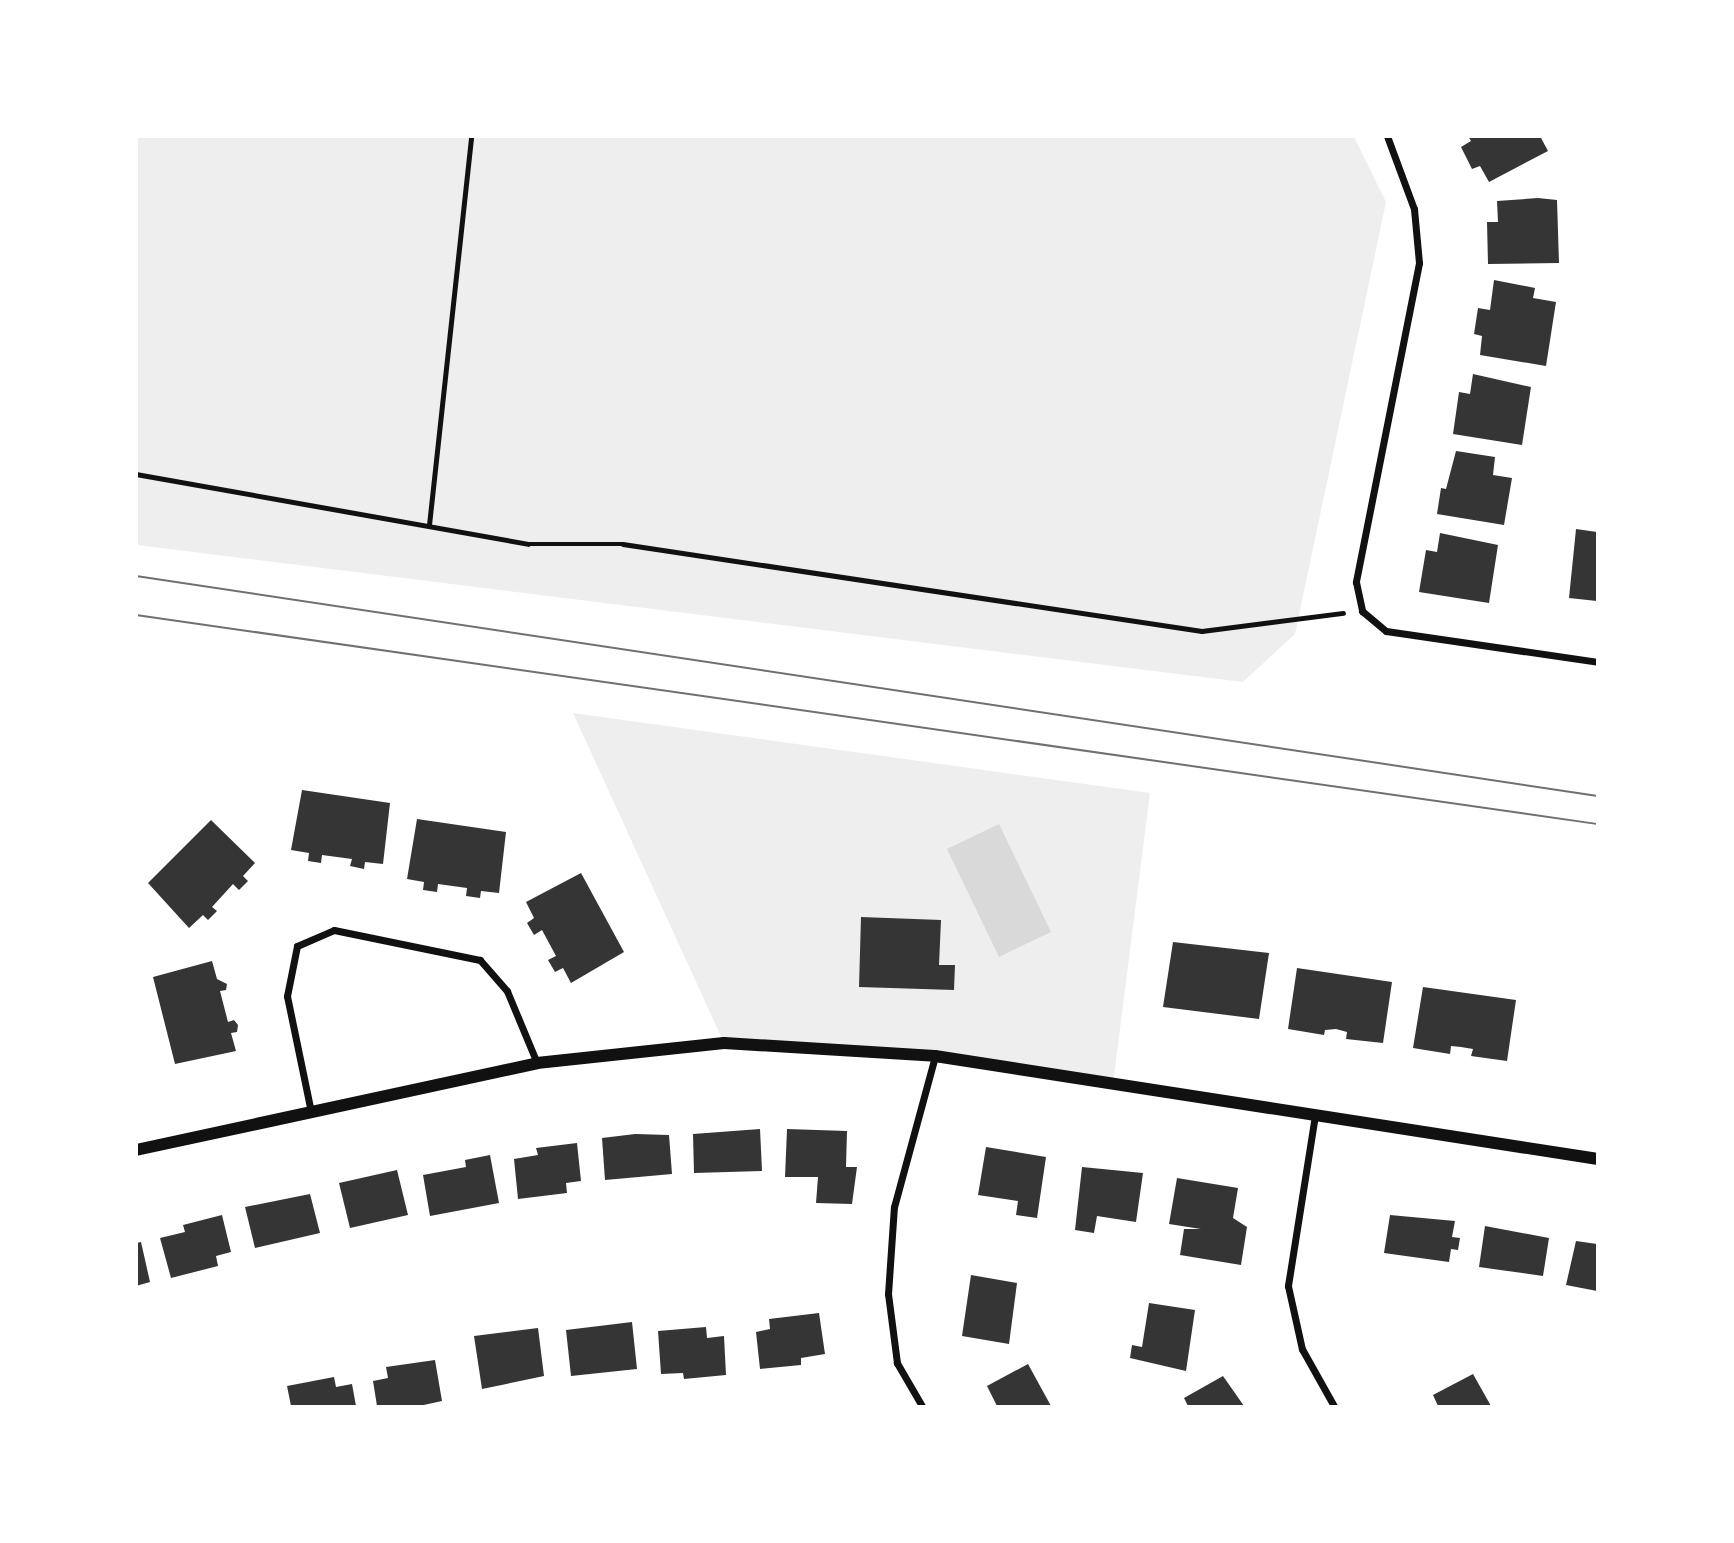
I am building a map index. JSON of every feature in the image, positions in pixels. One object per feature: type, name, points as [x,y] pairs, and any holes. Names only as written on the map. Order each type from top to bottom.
[{"type":"street","points":[[1387,136],[1414,209],[1419,262],[1356,582],[1362,611],[1386,631],[1598,662]]},
{"type":"street","points":[[312,1113],[287,996],[298,946],[334,930],[480,960],[507,991],[537,1063]]},
{"type":"street","points":[[136,1150],[537,1063],[724,1043],[935,1056],[1598,1159]]},
{"type":"street","points":[[922,1406],[897,1363],[888,1294],[894,1207],[935,1056]]},
{"type":"street","points":[[1315,1115],[1288,1286],[1302,1349],[1334,1406]]},
{"type":"path","points":[[429,525],[471,136]]},
{"type":"path","points":[[136,474],[528,544],[623,544],[1202,631],[1362,611]]},
{"type":"shaded area","points":[[137,137],[1354,137],[1386,202],[1295,634],[1243,682],[137,545]]},
{"type":"shaded area","points":[[573,713],[1150,793],[1113,1084],[935,1056],[724,1043]]},
{"type":"shaded area","points":[[999,824],[1051,932],[999,957],[947,849]]},
{"type":"building","points":[[1468,136],[1540,136],[1548,151],[1489,182],[1480,166],[1472,169],[1461,147],[1471,141]]},
{"type":"building","points":[[1538,198],[1557,200],[1559,263],[1488,264],[1487,222],[1498,222],[1497,201]]},
{"type":"building","points":[[1494,280],[1535,288],[1533,298],[1556,302],[1546,366],[1480,355],[1482,336],[1474,334],[1478,308],[1490,310]]},
{"type":"building","points":[[1473,374],[1531,387],[1522,445],[1453,434],[1459,392],[1470,394]]},
{"type":"building","points":[[1456,451],[1495,457],[1493,475],[1512,478],[1504,525],[1437,514],[1441,488],[1446,489]]},
{"type":"building","points":[[1576,529],[1597,532],[1597,601],[1569,598]]},
{"type":"building","points":[[1440,533],[1498,545],[1489,603],[1419,592],[1426,550],[1437,552]]},
{"type":"building","points":[[302,790],[390,803],[383,864],[365,862],[364,869],[350,866],[352,859],[322,855],[321,863],[308,861],[309,853],[291,850]]},
{"type":"building","points":[[417,819],[506,832],[499,893],[481,891],[480,898],[466,896],[467,888],[438,884],[437,892],[423,890],[424,882],[407,879]]},
{"type":"building","points":[[211,820],[255,863],[243,876],[248,881],[239,890],[233,884],[212,907],[217,911],[208,920],[203,915],[189,928],[148,883]]},
{"type":"building","points":[[581,873],[624,952],[571,983],[563,968],[555,972],[548,960],[556,956],[542,930],[534,935],[527,923],[534,918],[526,902]]},
{"type":"building","points":[[861,917],[941,920],[939,965],[955,965],[954,990],[859,987]]},
{"type":"building","points":[[1173,942],[1269,953],[1259,1019],[1163,1007]]},
{"type":"building","points":[[212,961],[217,979],[227,984],[226,990],[220,991],[228,1022],[234,1020],[238,1025],[237,1032],[231,1033],[236,1051],[175,1064],[153,977]]},
{"type":"building","points":[[1297,968],[1392,982],[1383,1043],[1346,1039],[1347,1032],[1336,1029],[1325,1030],[1324,1035],[1288,1029]]},
{"type":"building","points":[[1423,987],[1516,1000],[1507,1061],[1471,1056],[1473,1049],[1461,1047],[1451,1046],[1450,1054],[1413,1048]]},
{"type":"building","points":[[760,1129],[762,1171],[694,1173],[693,1134]]},
{"type":"building","points":[[787,1129],[847,1131],[846,1167],[857,1167],[852,1204],[816,1203],[818,1177],[785,1177]]},
{"type":"building","points":[[635,1134],[669,1135],[672,1174],[605,1180],[602,1138]]},
{"type":"building","points":[[577,1143],[581,1181],[566,1183],[567,1193],[518,1199],[514,1159],[538,1155],[536,1148]]},
{"type":"building","points":[[986,1147],[1046,1157],[1037,1218],[1016,1215],[1018,1201],[978,1195]]},
{"type":"building","points":[[490,1155],[499,1203],[430,1216],[423,1175],[466,1167],[465,1160]]},
{"type":"building","points":[[1082,1167],[1143,1173],[1136,1222],[1097,1216],[1094,1233],[1075,1230]]},
{"type":"building","points":[[397,1170],[408,1215],[350,1228],[339,1183]]},
{"type":"building","points":[[1177,1178],[1238,1188],[1233,1218],[1247,1227],[1241,1265],[1180,1255],[1184,1229],[1201,1229],[1169,1224]]},
{"type":"building","points":[[310,1194],[320,1233],[255,1248],[245,1207]]},
{"type":"building","points":[[222,1215],[231,1252],[216,1256],[218,1266],[171,1278],[160,1238],[185,1232],[183,1225]]},
{"type":"building","points":[[1390,1215],[1455,1221],[1452,1237],[1460,1238],[1458,1250],[1451,1249],[1449,1262],[1384,1253]]},
{"type":"building","points":[[1485,1226],[1549,1238],[1543,1276],[1479,1267]]},
{"type":"building","points":[[1576,1241],[1597,1244],[1597,1291],[1566,1285]]},
{"type":"building","points":[[141,1242],[150,1282],[136,1286],[136,1243]]},
{"type":"building","points":[[971,1275],[1017,1283],[1009,1344],[962,1336]]},
{"type":"building","points":[[1149,1303],[1195,1310],[1186,1371],[1130,1358],[1132,1345],[1142,1347]]},
{"type":"building","points":[[819,1313],[825,1354],[801,1358],[801,1365],[760,1369],[756,1332],[770,1329],[769,1319]]},
{"type":"building","points":[[632,1322],[637,1369],[571,1376],[566,1330]]},
{"type":"building","points":[[706,1327],[707,1338],[724,1336],[726,1375],[684,1379],[683,1373],[661,1374],[658,1331]]},
{"type":"building","points":[[538,1328],[544,1376],[482,1389],[474,1336]]},
{"type":"building","points":[[435,1360],[442,1401],[419,1406],[377,1406],[373,1381],[388,1378],[386,1367]]},
{"type":"building","points":[[1028,1364],[1051,1406],[997,1406],[987,1386]]},
{"type":"building","points":[[1473,1374],[1491,1406],[1438,1406],[1433,1395]]},
{"type":"building","points":[[1223,1376],[1244,1406],[1188,1406],[1184,1398]]},
{"type":"building","points":[[334,1377],[336,1387],[352,1384],[356,1406],[291,1406],[287,1386]]},
{"type":"tram line","points":[[136,576],[1598,796]]},
{"type":"tram line","points":[[136,615],[1598,824]]}]
